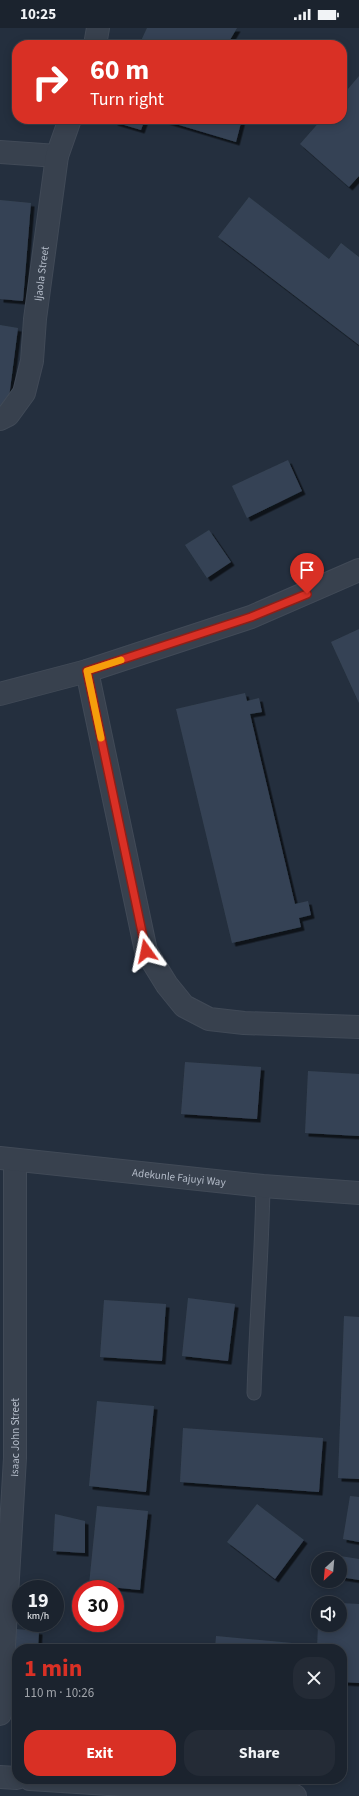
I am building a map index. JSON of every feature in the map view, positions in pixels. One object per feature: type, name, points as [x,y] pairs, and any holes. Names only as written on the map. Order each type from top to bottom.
[{"type":"street","points":[[96,40],[98,28]]},
{"type":"street","name":"Ijaola Street","points":[[0,420],[8,415],[24,393],[32,361],[35,319],[57,156],[68,124]]},
{"type":"street","points":[[0,152],[57,156]]},
{"type":"street","points":[[0,694],[87,671],[251,617],[359,570]]},
{"type":"street","points":[[87,671],[146,951],[167,984],[184,1006],[209,1019],[244,1023],[359,1027]]},
{"type":"street","name":"Adekunle Fajuyi Way","points":[[8,1159],[263,1186],[359,1193]]},
{"type":"street","name":"Isaac John Street","points":[[0,1714],[15,1458],[8,1159]]},
{"type":"street","points":[[0,1777],[12,1778]]},
{"type":"street","points":[[108,1784],[295,1796]]},
{"type":"lane","points":[[254,1393],[256,1320],[262,1254],[263,1186]]},
{"type":"building","points":[[147,28],[237,28],[230,40],[141,40]]},
{"type":"building","points":[[359,76],[359,176],[349,187],[300,144],[318,124],[347,124],[347,90]]},
{"type":"building","points":[[121,124],[143,124],[141,130]]},
{"type":"building","points":[[176,124],[241,124],[236,142]]},
{"type":"building","points":[[249,197],[329,259],[341,243],[359,257],[359,345],[218,237]]},
{"type":"building","points":[[0,200],[31,203],[23,301],[0,299]]},
{"type":"building","points":[[0,325],[18,328],[7,413],[0,412]]},
{"type":"building","points":[[288,460],[302,491],[247,518],[232,486]]},
{"type":"building","points":[[209,530],[231,562],[207,578],[185,545]]},
{"type":"building","points":[[359,629],[359,703],[331,642]]},
{"type":"building","points":[[245,693],[247,701],[259,698],[262,712],[250,714],[295,904],[308,901],[311,915],[299,918],[301,927],[232,943],[176,709]]},
{"type":"building","points":[[185,1062],[261,1067],[257,1119],[181,1114]]},
{"type":"building","points":[[308,1071],[359,1074],[359,1136],[305,1133]]},
{"type":"building","points":[[188,1298],[235,1304],[228,1361],[182,1356]]},
{"type":"building","points":[[104,1300],[166,1304],[162,1361],[100,1357]]},
{"type":"building","points":[[344,1316],[359,1317],[359,1479],[338,1478]]},
{"type":"building","points":[[97,1401],[154,1406],[146,1492],[89,1486]]},
{"type":"building","points":[[183,1428],[323,1438],[319,1492],[180,1482]]},
{"type":"building","points":[[350,1496],[359,1497],[359,1542],[343,1539]]},
{"type":"building","points":[[257,1504],[304,1540],[275,1579],[227,1542]]},
{"type":"building","points":[[97,1506],[148,1511],[140,1590],[124,1588],[124,1580],[90,1580]]},
{"type":"building","points":[[55,1514],[85,1521],[85,1553],[53,1551]]},
{"type":"building","points":[[347,1557],[359,1559],[359,1580],[347,1578]]},
{"type":"building","points":[[347,1603],[359,1604],[359,1683],[347,1682],[347,1644],[317,1644],[318,1632],[347,1632]]},
{"type":"building","points":[[16,1632],[39,1632],[38,1644],[15,1644]]},
{"type":"building","points":[[216,1636],[303,1644],[215,1644]]},
{"type":"slow traffic","points":[[101,738],[87,671],[121,660]]},
{"type":"route","points":[[146,951],[87,671],[251,617],[307,594]]}]
